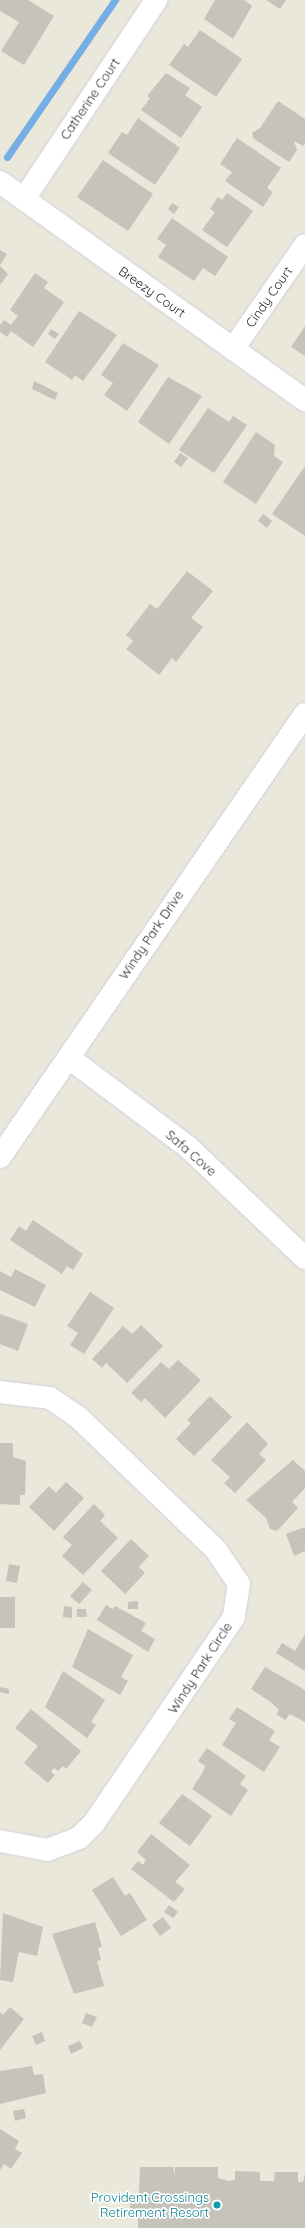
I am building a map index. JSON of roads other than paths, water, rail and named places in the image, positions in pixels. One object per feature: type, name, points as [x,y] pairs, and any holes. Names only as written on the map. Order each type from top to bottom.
[{"type":"street","name":"Catherine Court","points":[[24,199],[156,0]]},
{"type":"street","name":"Breezy Court","points":[[0,182],[305,400]]},
{"type":"street","name":"Cindy Court","points":[[232,349],[305,245]]},
{"type":"street","name":"Windy Park Drive","points":[[0,1157],[305,714]]},
{"type":"street","name":"Safa Cove","points":[[69,1058],[188,1147],[305,1258]]},
{"type":"street","name":"Windy Park Circle","points":[[0,1392],[50,1398],[78,1417],[216,1550],[239,1584],[234,1617],[94,1824],[80,1838],[48,1850],[0,1841]]},
{"type":"waterway","points":[[7,157],[115,0]]},
{"type":"place","name":"Provident Crossings Retirement Resort","points":[[217,2205]]}]
